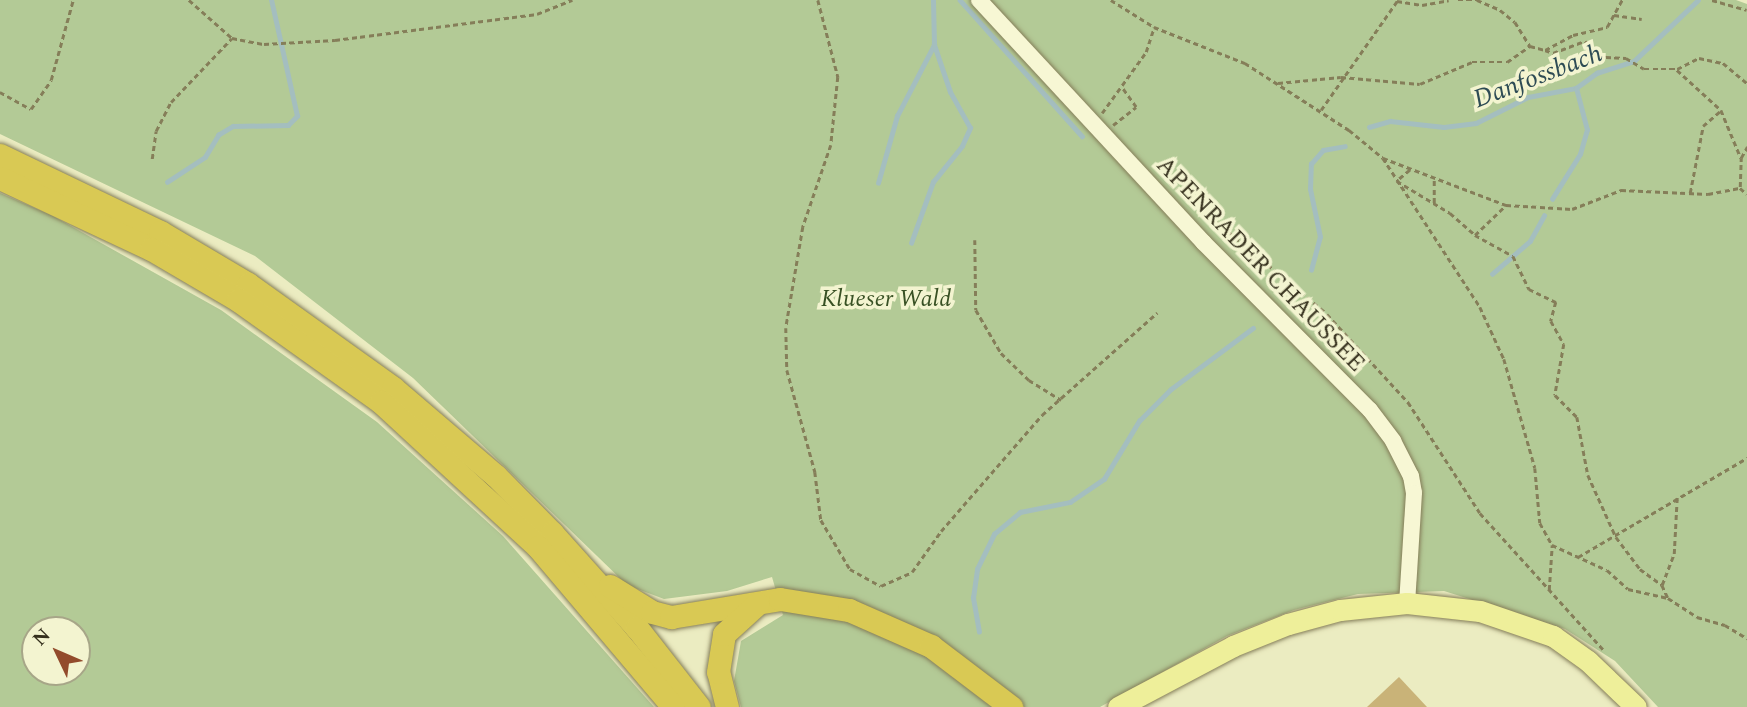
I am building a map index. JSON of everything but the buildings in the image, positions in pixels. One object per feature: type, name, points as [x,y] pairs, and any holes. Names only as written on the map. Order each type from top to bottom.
[{"type":"highway","points":[[0,155],[160,232],[324,334],[496,476],[592,576],[699,707]]},
{"type":"highway","points":[[0,178],[151,249],[238,300],[381,402],[538,547],[674,707]]},
{"type":"highway","points":[[592,576],[652,612],[671,617],[761,602],[804,601],[849,610],[931,646],[1011,707]]},
{"type":"highway","points":[[727,707],[718,672],[724,634],[761,602]]},
{"type":"main road","points":[[1118,707],[1233,646],[1289,624],[1340,610],[1407,603],[1480,611],[1553,636],[1588,661],[1636,707]]},
{"type":"street","name":"APENRADER CHAUSSEE","points":[[979,0],[1098,119],[1370,410],[1393,441],[1414,493],[1407,603]]},
{"type":"path","points":[[0,92],[32,109],[51,80],[73,0]]},
{"type":"path","points":[[189,0],[232,37],[264,44],[298,43],[537,14],[572,0]]},
{"type":"path","points":[[818,0],[838,77],[837,90],[831,145],[803,227],[786,328],[787,370],[815,472],[821,520],[850,569],[881,586],[912,572],[979,487],[1061,400],[1157,313]]},
{"type":"path","points":[[1111,0],[1154,27],[1245,63],[1320,111],[1383,158],[1506,205],[1572,209],[1621,190],[1689,193],[1740,188],[1747,194]]},
{"type":"path","points":[[1320,111],[1396,1],[1422,5],[1449,0]]},
{"type":"path","points":[[1458,0],[1477,0],[1500,10],[1515,22],[1530,46],[1553,53],[1585,41],[1606,57],[1626,58],[1644,69],[1677,69],[1699,58],[1723,63],[1747,83]]},
{"type":"path","points":[[1545,50],[1573,35],[1607,27],[1622,0]]},
{"type":"path","points":[[1712,0],[1747,10]]},
{"type":"path","points":[[1614,15],[1642,19]]},
{"type":"path","points":[[1098,119],[1146,52],[1154,27]]},
{"type":"path","points":[[152,159],[156,131],[171,102],[232,37]]},
{"type":"path","points":[[1276,83],[1341,78],[1420,84],[1472,62],[1507,62],[1530,46]]},
{"type":"path","points":[[1677,69],[1721,110],[1741,158],[1740,188]]},
{"type":"path","points":[[1113,125],[1136,107],[1122,88]]},
{"type":"path","points":[[1093,104],[1098,119],[1113,125],[1122,134]]},
{"type":"path","points":[[1689,193],[1703,126],[1721,110]]},
{"type":"path","points":[[1741,158],[1747,146]]},
{"type":"path","points":[[1383,158],[1480,307],[1503,359],[1535,468],[1540,523],[1552,545],[1549,590]]},
{"type":"path","points":[[1397,181],[1411,170]]},
{"type":"path","points":[[1434,178],[1434,203]]},
{"type":"path","points":[[1167,181],[1327,314],[1408,402],[1480,513],[1588,633]]},
{"type":"path","points":[[1397,181],[1434,203],[1475,235],[1513,256],[1529,289],[1556,302],[1551,321],[1564,344],[1555,396],[1577,417],[1588,475],[1616,537],[1640,569],[1662,585],[1668,598]]},
{"type":"path","points":[[1475,235],[1506,205]]},
{"type":"path","points":[[975,240],[976,310],[1001,353],[1029,380],[1061,400]]},
{"type":"path","points":[[1578,557],[1616,537],[1677,496],[1747,458]]},
{"type":"path","points":[[1662,585],[1674,554],[1677,496]]},
{"type":"path","points":[[1552,545],[1608,570],[1628,589],[1668,598],[1697,617],[1725,625],[1747,638]]},
{"type":"green space","name":"Klueser Wald","points":[[0,0],[1736,0],[1747,4],[1747,707],[1658,707],[1615,661],[1565,629],[1444,591],[1358,594],[1294,610],[1227,636],[1100,707],[741,707],[734,681],[741,641],[783,615],[772,577],[727,591],[664,599],[627,585],[413,378],[255,256],[0,134]]},
{"type":"green space","points":[[0,193],[53,216],[221,310],[377,422],[503,536],[654,707],[0,707]]},
{"type":"waterway","points":[[167,182],[205,157],[218,135],[233,126],[288,125],[297,116],[271,0]]},
{"type":"waterway","points":[[911,243],[933,182],[962,146],[970,128],[950,92],[934,45],[933,0]]},
{"type":"waterway","points":[[960,0],[1082,136]]},
{"type":"waterway","name":"Danfossbach","points":[[1369,127],[1390,121],[1444,127],[1476,123],[1528,97],[1576,88],[1597,73],[1634,61],[1698,0]]},
{"type":"waterway","points":[[878,183],[897,116],[934,45]]},
{"type":"waterway","points":[[1552,199],[1580,154],[1587,130],[1576,88]]},
{"type":"waterway","name":"Danfossbach","points":[[1311,270],[1320,237],[1310,189],[1311,164],[1323,150],[1345,146]]},
{"type":"waterway","points":[[1492,274],[1530,241],[1544,216]]},
{"type":"waterway","name":"Danfossbach","points":[[979,632],[973,598],[977,569],[994,534],[1020,512],[1070,502],[1104,479],[1139,421],[1171,389],[1253,328]]}]
